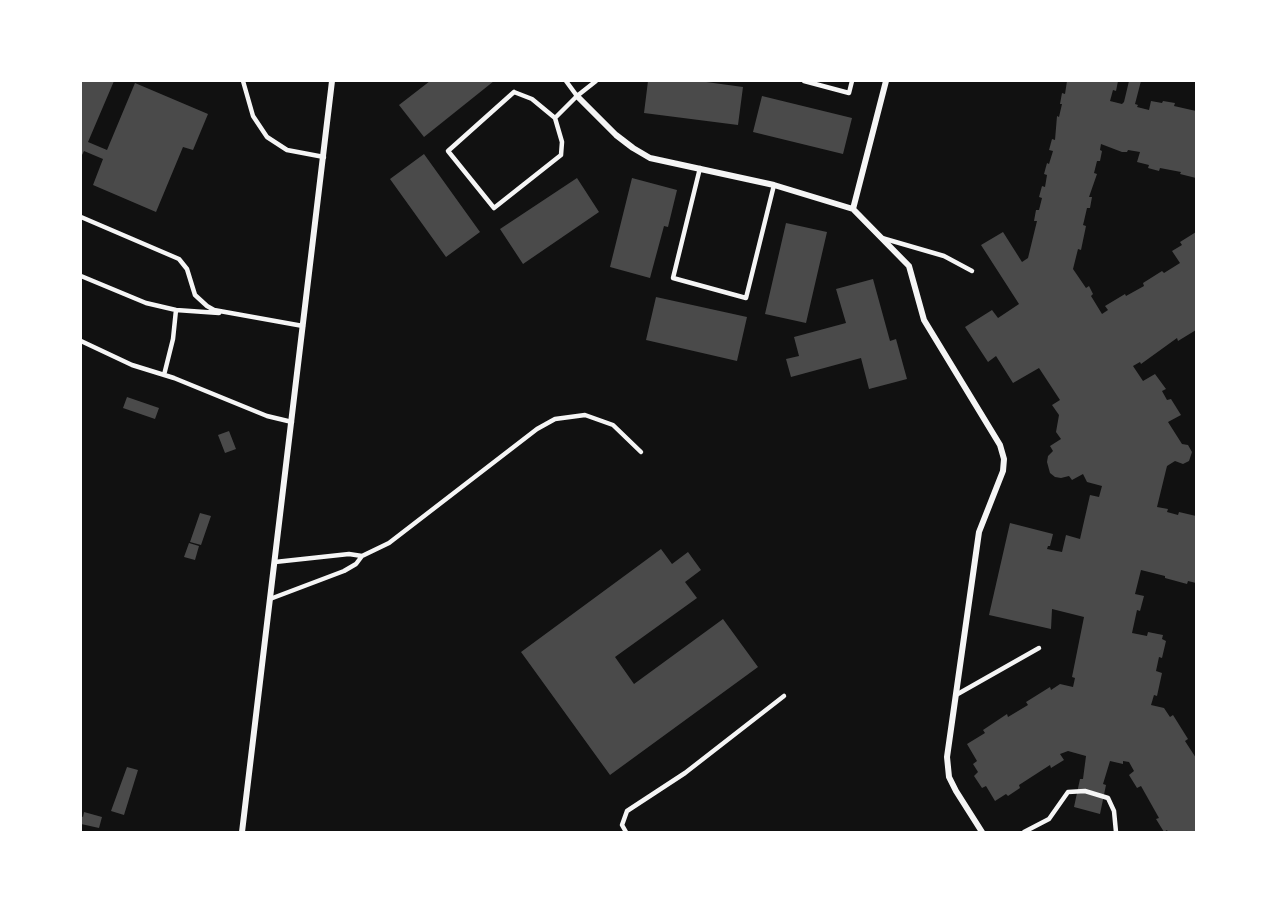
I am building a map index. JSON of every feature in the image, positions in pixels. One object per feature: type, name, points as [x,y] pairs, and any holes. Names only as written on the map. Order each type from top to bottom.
[{"type":"street","points":[[242,832],[332,81]]},
{"type":"street","points":[[853,209],[886,81]]},
{"type":"street","points":[[577,96],[616,135],[650,158],[774,185],[853,209],[909,266],[924,320],[1000,445],[1004,459],[1003,471],[979,532],[948,757],[950,777],[956,791],[982,832]]},
{"type":"lane","points":[[243,81],[253,117],[267,137],[287,150],[324,157]]},
{"type":"lane","points":[[566,81],[577,96]]},
{"type":"lane","points":[[555,118],[596,81]]},
{"type":"lane","points":[[804,81],[849,93],[852,81]]},
{"type":"lane","points":[[514,92],[532,99],[555,118],[562,142],[561,155],[494,208],[448,151],[514,92]]},
{"type":"lane","points":[[700,168],[673,278],[746,298],[774,185]]},
{"type":"lane","points":[[81,218],[179,259],[185,264],[199,300],[224,313]]},
{"type":"lane","points":[[882,238],[944,256],[972,271]]},
{"type":"lane","points":[[81,276],[146,303],[176,310],[224,313],[303,327]]},
{"type":"lane","points":[[164,375],[176,310]]},
{"type":"lane","points":[[81,341],[132,365],[164,375],[267,416],[292,422]]},
{"type":"lane","points":[[270,599],[344,571],[356,564],[362,556],[389,543],[537,429],[555,420],[585,415],[613,425],[641,452]]},
{"type":"lane","points":[[275,562],[349,554],[362,556]]},
{"type":"lane","points":[[956,695],[1040,648]]},
{"type":"lane","points":[[626,832],[622,825],[627,812],[685,773],[784,696]]},
{"type":"lane","points":[[1024,832],[1049,819],[1068,792],[1085,791],[1107,798],[1114,811],[1116,832]]},
{"type":"building","points":[[81,81],[114,81],[88,142],[107,150],[135,83],[208,114],[193,150],[183,147],[156,212],[93,185],[103,159],[84,151],[81,157]]},
{"type":"building","points":[[430,81],[494,81],[424,137],[399,105]]},
{"type":"building","points":[[648,81],[699,81],[743,87],[738,125],[644,113]]},
{"type":"building","points":[[1067,81],[1118,81],[1116,91],[1113,90],[1110,101],[1122,104],[1129,81],[1141,81],[1135,104],[1138,105],[1137,107],[1149,110],[1151,101],[1162,103],[1163,101],[1196,111],[1196,178],[1180,174],[1181,172],[1148,168],[1149,165],[1137,162],[1140,152],[1128,150],[1122,152],[1101,144],[1100,161],[1097,161],[1094,173],[1097,174],[1089,197],[1092,197],[1090,208],[1087,208],[1083,225],[1086,226],[1081,250],[1078,249],[1073,269],[1086,288],[1089,286],[1093,294],[1091,296],[1102,314],[1108,310],[1105,306],[1144,286],[1143,283],[1180,263],[1172,251],[1182,245],[1180,242],[1196,232],[1196,330],[1178,341],[1177,338],[1141,364],[1140,362],[1133,366],[1143,381],[1155,374],[1166,389],[1162,391],[1167,400],[1171,399],[1181,415],[1168,422],[1182,444],[1188,445],[1192,452],[1189,461],[1183,464],[1175,461],[1167,466],[1157,507],[1168,509],[1167,512],[1178,515],[1179,512],[1196,516],[1196,583],[1188,581],[1187,584],[1141,570],[1135,594],[1144,596],[1140,611],[1137,610],[1132,633],[1147,636],[1148,632],[1163,635],[1162,639],[1166,641],[1156,671],[1162,673],[1157,696],[1154,695],[1151,705],[1164,708],[1170,717],[1173,715],[1188,739],[1185,741],[1196,758],[1196,832],[1168,832],[1167,830],[1164,832],[1141,786],[1137,788],[1129,775],[1134,771],[1129,762],[1123,761],[1123,764],[1110,761],[1103,784],[1106,785],[1100,814],[1074,807],[1080,779],[1083,779],[1086,756],[1068,751],[1060,754],[1064,760],[1051,768],[1050,765],[1019,785],[1020,788],[1008,796],[1006,794],[995,801],[986,786],[982,788],[974,776],[978,772],[973,764],[977,761],[967,744],[985,733],[983,730],[1007,714],[1008,717],[1028,705],[1026,702],[1050,687],[1051,690],[1060,684],[1073,687],[1075,678],[1072,677],[1084,617],[1052,609],[1051,629],[989,615],[1010,523],[1053,534],[1047,549],[1062,552],[1066,535],[1080,539],[1090,495],[1099,497],[1102,486],[1087,482],[1083,474],[1072,480],[1069,476],[1061,478],[1050,473],[1047,462],[1048,456],[1053,451],[1050,446],[1061,439],[1056,432],[1059,415],[1052,405],[1060,400],[1039,368],[1013,383],[996,356],[988,362],[965,327],[992,310],[998,318],[1019,304],[981,245],[1003,232],[1022,262],[1028,258],[1037,221],[1034,221],[1036,210],[1039,210],[1042,198],[1039,197],[1042,186],[1045,187],[1047,175],[1044,174],[1053,151],[1049,150],[1052,139],[1055,140],[1057,116],[1059,117],[1062,93],[1065,94]]},
{"type":"building","points":[[762,96],[852,118],[843,154],[753,132]]},
{"type":"building","points":[[424,154],[480,232],[446,257],[390,179]]},
{"type":"building","points":[[577,178],[599,212],[523,264],[500,229]]},
{"type":"building","points":[[632,178],[677,190],[668,227],[664,226],[650,278],[610,267]]},
{"type":"building","points":[[786,223],[827,232],[806,323],[765,314]]},
{"type":"building","points":[[873,279],[890,341],[896,339],[907,379],[869,389],[861,358],[791,377],[786,359],[799,356],[794,337],[846,323],[836,289]]},
{"type":"building","points":[[656,297],[747,317],[737,361],[646,340]]},
{"type":"building","points":[[127,397],[159,408],[155,419],[123,408]]},
{"type":"building","points":[[229,431],[236,449],[225,453],[218,435]]},
{"type":"building","points":[[200,513],[211,516],[201,545],[190,542]]},
{"type":"building","points":[[189,543],[199,546],[195,560],[184,557]]},
{"type":"building","points":[[661,549],[672,564],[688,552],[701,570],[685,582],[697,598],[615,657],[634,684],[723,619],[758,667],[610,775],[521,652]]},
{"type":"building","points":[[127,767],[138,770],[124,815],[111,811]]},
{"type":"building","points":[[84,812],[102,817],[99,828],[81,824],[81,816],[83,817]]}]
